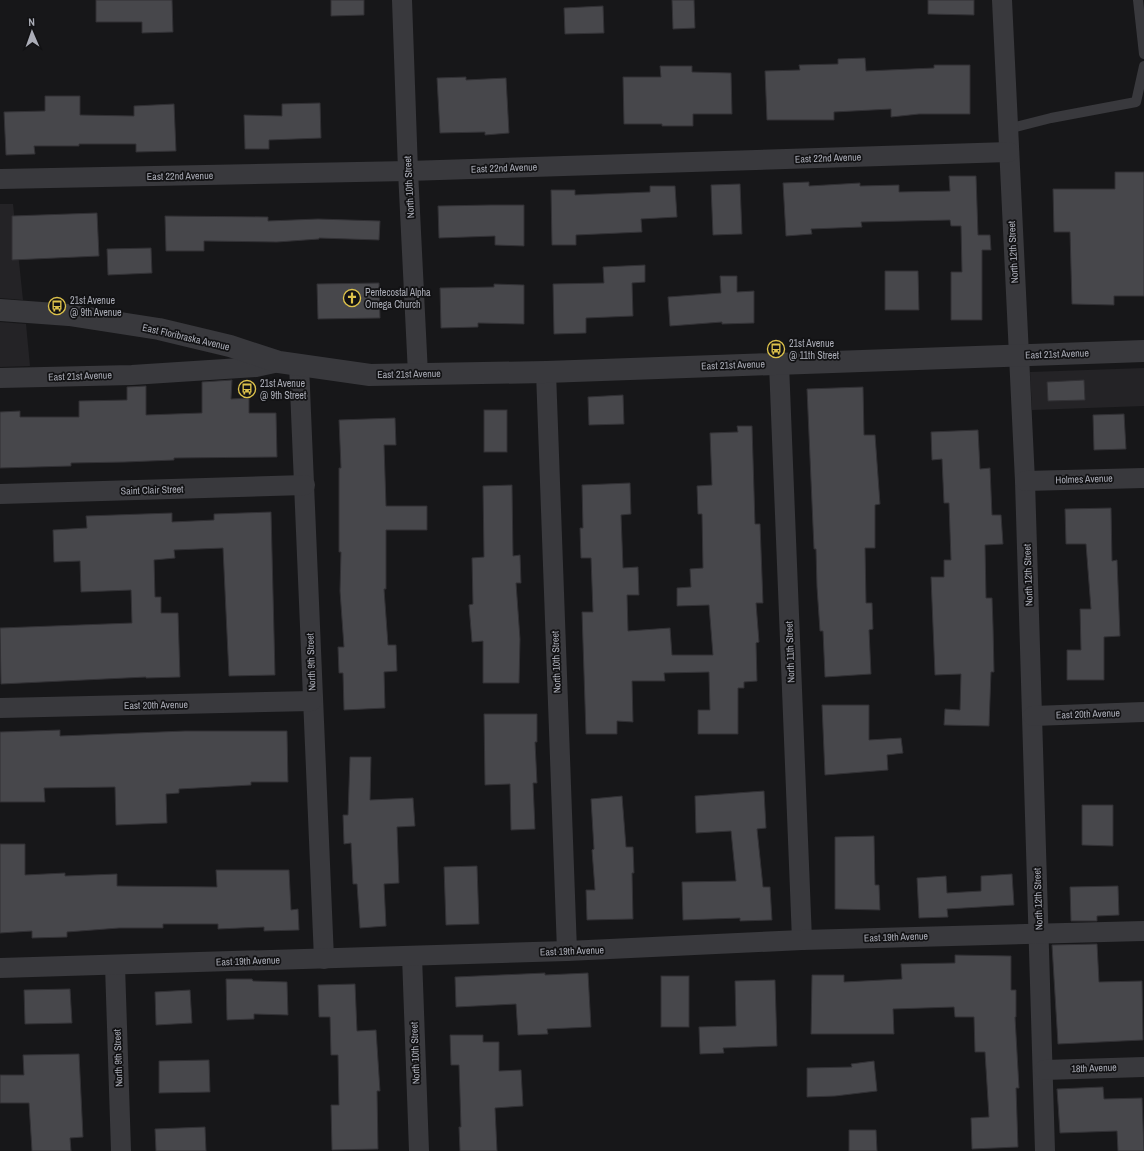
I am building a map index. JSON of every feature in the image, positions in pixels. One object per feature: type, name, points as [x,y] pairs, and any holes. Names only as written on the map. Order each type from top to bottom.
[{"type":"street","name":"North 10th Street","points":[[402,0],[408,171],[418,374]]},
{"type":"street","name":"North 12th Street","points":[[1002,0],[1033,716],[1044,1070],[1045,1151]]},
{"type":"street","name":"East 22nd Avenue","points":[[0,179],[408,171],[1009,152]]},
{"type":"street","name":"East Floribraska Avenue","points":[[0,310],[69,315],[159,329],[230,346],[289,364],[370,374]]},
{"type":"street","name":"East 21st Avenue","points":[[370,374],[546,372],[1144,351]]},
{"type":"street","name":"East 21st Avenue","points":[[0,378],[179,372],[289,364]]},
{"type":"street","name":"North 9th Street","points":[[289,364],[305,485],[312,701],[324,959]]},
{"type":"street","name":"North 11th Street","points":[[779,364],[802,940]]},
{"type":"street","name":"North 10th Street","points":[[546,372],[567,951]]},
{"type":"street","name":"Holmes Avenue","points":[[1024,481],[1144,478]]},
{"type":"street","name":"Saint Clair Street","points":[[0,494],[305,485]]},
{"type":"street","name":"East 20th Avenue","points":[[0,708],[312,701]]},
{"type":"street","name":"East 20th Avenue","points":[[1033,716],[1144,712]]},
{"type":"street","name":"East 19th Avenue","points":[[0,968],[567,951],[802,940],[1144,931]]},
{"type":"street","name":"North 10th Street","points":[[412,956],[419,1151]]},
{"type":"street","name":"North 9th Street","points":[[115,965],[121,1151]]},
{"type":"street","name":"18th Avenue","points":[[1044,1070],[1144,1067]]},
{"type":"lane","points":[[1138,0],[1144,54]]},
{"type":"lane","points":[[1008,129],[1059,116],[1136,102],[1144,66]]},
{"type":"shaded area","points":[[0,204],[13,204],[23,300],[0,298]]},
{"type":"shaded area","points":[[0,322],[26,324],[30,366],[0,367]]},
{"type":"shaded area","points":[[1144,368],[1144,406],[1032,410],[1030,372]]},
{"type":"building","points":[[96,0],[172,0],[173,32],[142,33],[142,22],[96,22]]},
{"type":"building","points":[[331,0],[364,0],[364,15],[331,16]]},
{"type":"building","points":[[672,0],[694,0],[695,28],[673,29]]},
{"type":"building","points":[[928,0],[974,0],[974,15],[928,14]]},
{"type":"building","points":[[603,6],[604,33],[565,34],[564,8]]},
{"type":"building","points":[[865,58],[866,71],[934,68],[934,65],[970,65],[970,114],[919,114],[891,117],[891,109],[834,112],[834,120],[767,120],[765,71],[800,70],[799,65],[838,64],[838,59]]},
{"type":"building","points":[[660,66],[692,66],[692,72],[731,73],[732,114],[693,114],[693,126],[624,124],[623,77],[661,77]]},
{"type":"building","points":[[466,77],[466,80],[506,78],[509,133],[485,135],[485,132],[440,133],[437,78]]},
{"type":"building","points":[[45,96],[80,96],[80,115],[134,116],[134,106],[174,104],[176,151],[136,152],[136,144],[79,144],[79,146],[34,146],[35,154],[6,155],[4,112],[45,111]]},
{"type":"building","points":[[320,103],[321,138],[269,140],[269,149],[245,149],[244,115],[282,116],[282,104]]},
{"type":"building","points":[[1115,172],[1144,172],[1144,296],[1114,296],[1114,305],[1072,304],[1070,232],[1054,232],[1053,189],[1115,189]]},
{"type":"building","points":[[949,176],[976,176],[978,235],[990,235],[991,250],[982,250],[982,320],[951,320],[951,272],[962,272],[961,226],[951,226],[950,220],[861,222],[862,227],[811,229],[812,234],[786,236],[783,183],[809,182],[809,186],[860,183],[860,186],[899,185],[899,192],[950,191]]},
{"type":"building","points":[[740,184],[742,234],[713,235],[711,185]]},
{"type":"building","points":[[650,186],[675,186],[677,217],[641,219],[642,232],[576,235],[576,245],[552,245],[551,190],[575,190],[575,195],[650,192]]},
{"type":"building","points":[[524,205],[524,246],[495,245],[495,236],[439,238],[438,206]]},
{"type":"building","points":[[97,213],[99,256],[12,260],[12,216]]},
{"type":"building","points":[[165,216],[268,217],[268,221],[318,219],[380,221],[379,240],[319,238],[277,242],[204,241],[204,251],[166,251]]},
{"type":"building","points":[[151,248],[152,273],[108,275],[107,249]]},
{"type":"building","points":[[645,265],[645,282],[632,283],[633,316],[586,318],[586,333],[554,334],[553,284],[604,283],[603,267]]},
{"type":"building","points":[[885,271],[918,271],[919,310],[885,310]]},
{"type":"building","points":[[720,276],[737,276],[737,292],[754,291],[754,323],[722,324],[722,322],[670,326],[668,297],[721,293]]},
{"type":"building","points":[[379,283],[380,318],[318,319],[317,284]]},
{"type":"building","points":[[494,284],[524,285],[524,324],[478,323],[478,327],[441,328],[440,288],[494,287]]},
{"type":"building","points":[[232,380],[231,399],[249,398],[249,413],[276,413],[277,457],[174,458],[174,460],[71,463],[71,466],[0,468],[0,412],[20,411],[20,417],[79,417],[79,401],[127,400],[127,387],[146,386],[146,415],[202,413],[202,382]]},
{"type":"building","points":[[1084,380],[1085,400],[1048,401],[1047,382]]},
{"type":"building","points":[[863,387],[864,435],[875,435],[880,504],[875,505],[875,548],[865,548],[866,603],[872,603],[873,629],[869,630],[871,674],[825,677],[823,631],[820,631],[816,549],[814,549],[807,389]]},
{"type":"building","points":[[623,395],[624,424],[589,425],[588,397]]},
{"type":"building","points":[[484,410],[507,410],[507,452],[484,452]]},
{"type":"building","points":[[1124,414],[1126,449],[1094,450],[1093,415]]},
{"type":"building","points":[[395,418],[396,445],[384,445],[386,506],[427,506],[427,530],[386,530],[386,589],[384,589],[388,645],[396,645],[397,671],[384,672],[385,708],[344,710],[343,673],[339,673],[338,647],[344,647],[340,591],[341,552],[339,552],[339,468],[341,468],[339,420]]},
{"type":"building","points":[[737,426],[752,426],[755,524],[760,524],[763,603],[756,603],[759,642],[756,643],[757,681],[744,682],[744,688],[738,688],[738,734],[698,734],[698,710],[710,710],[709,672],[664,673],[665,681],[632,681],[633,722],[617,721],[617,734],[586,734],[582,612],[593,612],[591,558],[581,558],[580,528],[583,528],[582,485],[630,483],[631,514],[621,515],[623,568],[638,567],[639,595],[627,595],[628,631],[670,628],[672,655],[713,655],[709,605],[677,606],[677,588],[691,587],[690,569],[703,568],[702,514],[698,514],[697,486],[712,485],[710,433],[738,432]]},
{"type":"building","points":[[978,430],[980,469],[990,468],[992,515],[1001,515],[1003,544],[985,545],[986,598],[992,598],[993,626],[994,672],[991,672],[989,726],[944,725],[945,709],[960,710],[961,674],[935,675],[931,577],[944,577],[944,560],[951,560],[949,503],[944,503],[942,459],[932,460],[931,432]]},
{"type":"building","points":[[512,485],[513,556],[520,555],[521,583],[516,583],[520,639],[519,683],[483,683],[483,641],[472,642],[469,605],[473,604],[472,558],[484,557],[483,486]]},
{"type":"building","points":[[1111,508],[1112,561],[1117,560],[1120,636],[1104,637],[1104,680],[1067,680],[1067,650],[1081,650],[1080,609],[1091,609],[1086,544],[1066,544],[1065,509]]},
{"type":"building","points":[[271,512],[275,675],[229,676],[223,548],[174,550],[175,558],[154,560],[155,597],[161,597],[161,613],[178,613],[180,677],[146,677],[1,684],[0,628],[132,623],[131,590],[81,592],[80,561],[54,562],[53,530],[87,528],[86,516],[172,513],[172,522],[214,520],[214,514]]},
{"type":"building","points":[[822,705],[869,705],[869,740],[901,738],[903,753],[887,755],[888,770],[825,775]]},
{"type":"building","points":[[484,714],[537,714],[537,742],[535,742],[537,783],[533,783],[535,829],[511,830],[510,784],[485,785]]},
{"type":"building","points":[[60,730],[60,736],[185,731],[287,731],[288,782],[251,782],[251,785],[179,789],[179,793],[166,794],[167,823],[116,825],[115,787],[44,788],[45,802],[0,802],[0,732]]},
{"type":"building","points":[[350,757],[371,757],[370,800],[413,798],[415,826],[397,827],[399,883],[384,884],[386,926],[360,928],[357,884],[353,884],[351,843],[344,844],[343,815],[348,815]]},
{"type":"building","points":[[764,791],[766,828],[757,829],[763,887],[770,887],[772,920],[740,921],[740,918],[683,920],[682,882],[736,881],[731,831],[696,833],[695,796]]},
{"type":"building","points":[[622,796],[626,847],[633,847],[633,919],[587,920],[586,890],[595,890],[592,850],[594,849],[591,799]]},
{"type":"building","points":[[1082,805],[1113,805],[1113,846],[1082,845]]},
{"type":"building","points":[[874,836],[875,885],[879,885],[880,910],[835,909],[835,837]]},
{"type":"building","points":[[0,844],[25,844],[25,875],[65,873],[65,876],[117,874],[117,886],[217,887],[216,870],[289,870],[291,910],[298,909],[299,930],[264,931],[264,927],[218,929],[218,924],[163,924],[163,928],[119,928],[67,932],[67,937],[32,938],[32,931],[0,933]]},
{"type":"building","points":[[477,866],[479,924],[446,925],[444,867]]},
{"type":"building","points":[[1012,874],[1014,905],[947,909],[948,917],[919,918],[917,878],[946,876],[947,893],[981,891],[981,876]]},
{"type":"building","points":[[1118,886],[1119,915],[1097,916],[1097,921],[1071,921],[1070,887]]},
{"type":"building","points":[[1097,944],[1099,982],[1142,981],[1143,1040],[1058,1044],[1052,945]]},
{"type":"building","points":[[955,955],[1011,956],[1011,990],[1016,990],[1015,1017],[1019,1088],[1016,1088],[1018,1147],[972,1149],[971,1118],[989,1117],[985,1052],[975,1052],[974,1017],[955,1017],[954,1007],[893,1009],[894,1034],[811,1034],[812,975],[844,975],[844,982],[902,979],[901,964],[955,963]]},
{"type":"building","points":[[545,973],[545,975],[588,973],[591,1027],[547,1029],[548,1034],[518,1035],[516,1004],[456,1007],[455,977]]},
{"type":"building","points":[[661,976],[689,976],[689,1027],[661,1027]]},
{"type":"building","points":[[226,979],[252,979],[253,981],[287,982],[288,1015],[254,1014],[254,1019],[227,1020]]},
{"type":"building","points":[[775,980],[777,1046],[723,1048],[724,1053],[700,1054],[699,1027],[736,1026],[735,981]]},
{"type":"building","points":[[355,984],[357,1031],[376,1030],[380,1091],[377,1091],[378,1149],[332,1150],[331,1105],[339,1105],[338,1055],[331,1055],[330,1017],[319,1017],[318,985]]},
{"type":"building","points":[[70,989],[72,1023],[25,1024],[24,990]]},
{"type":"building","points":[[190,990],[192,1023],[156,1025],[155,992]]},
{"type":"building","points":[[450,1035],[483,1035],[483,1042],[499,1042],[499,1071],[521,1070],[523,1106],[495,1108],[497,1151],[460,1151],[459,1127],[461,1127],[459,1065],[451,1065]]},
{"type":"building","points":[[79,1054],[83,1137],[70,1138],[71,1151],[32,1151],[29,1103],[0,1103],[0,1075],[24,1075],[23,1055]]},
{"type":"building","points":[[209,1060],[210,1092],[159,1093],[159,1061]]},
{"type":"building","points":[[874,1061],[877,1091],[835,1096],[807,1097],[807,1068],[852,1067],[851,1064]]},
{"type":"building","points":[[1103,1087],[1104,1099],[1142,1098],[1144,1151],[1118,1151],[1117,1131],[1060,1133],[1057,1089]]},
{"type":"building","points":[[205,1127],[206,1151],[156,1151],[155,1129]]},
{"type":"building","points":[[849,1130],[876,1130],[877,1151],[849,1151]]},
{"type":"place","name":"Pentecostal Alpha Omega Church","points":[[352,298]]},
{"type":"place","name":"21st Avenue @ 9th Avenue","points":[[57,306]]},
{"type":"place","name":"21st Avenue @ 11th Street","points":[[776,349]]},
{"type":"place","name":"21st Avenue @ 9th Street","points":[[247,389]]}]
